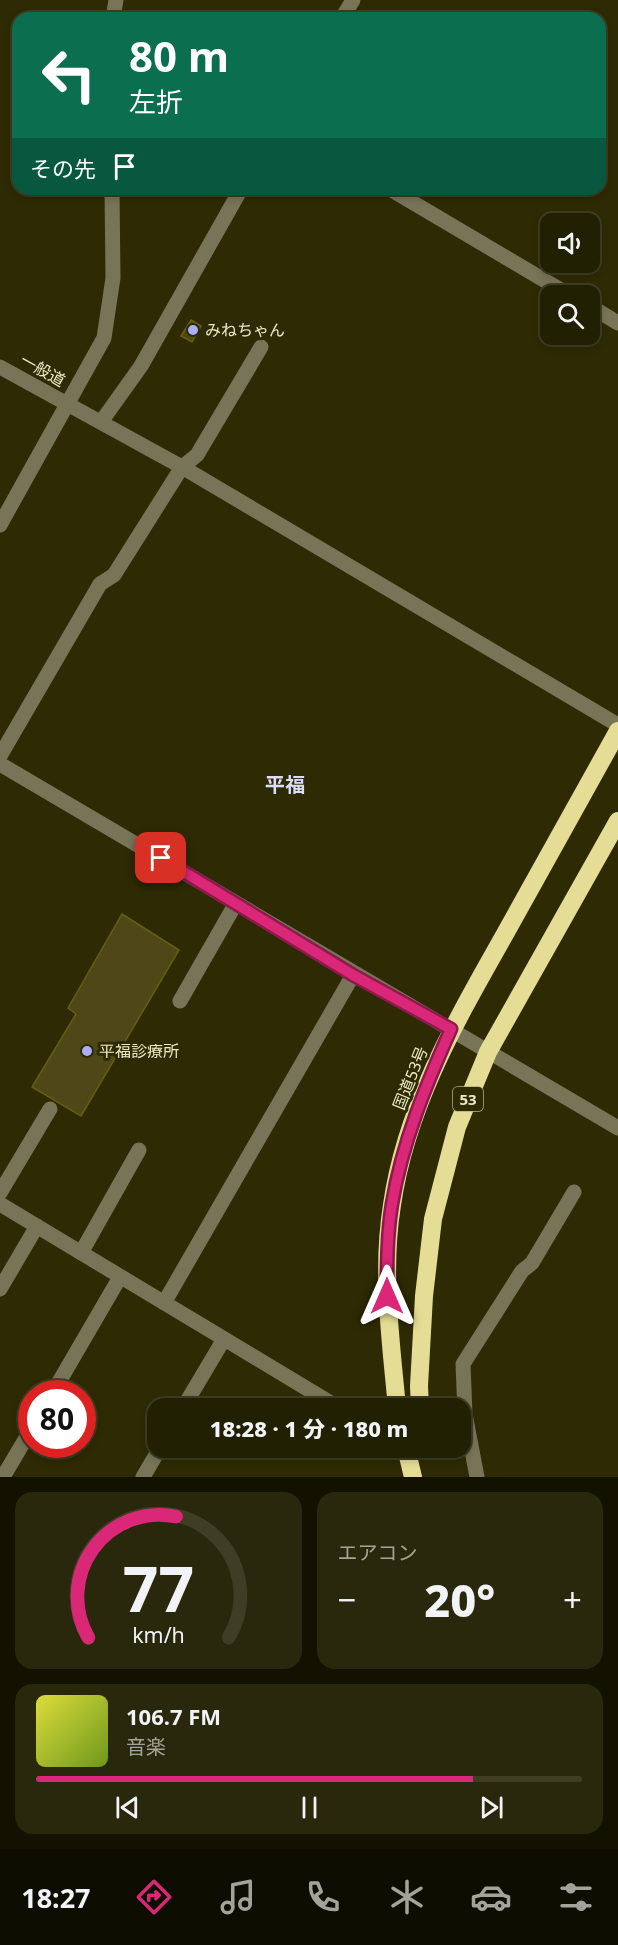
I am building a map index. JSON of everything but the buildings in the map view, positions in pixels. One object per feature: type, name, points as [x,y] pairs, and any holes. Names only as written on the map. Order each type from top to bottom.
[{"type":"highway","name":"国道53号","points":[[396,1398],[387,1296],[392,1204],[401,1159],[415,1116],[451,1029],[618,731]]},
{"type":"highway","name":"53","points":[[420,1398],[424,1296],[434,1219],[457,1127],[488,1052],[618,821]]},
{"type":"highway","points":[[408,1458],[413,1477]]},
{"type":"highway","points":[[420,1458],[420,1477]]},
{"type":"street","points":[[0,525],[104,338],[113,278],[112,195]]},
{"type":"street","points":[[101,422],[141,366],[239,195]]},
{"type":"street","points":[[400,195],[552,285]]},
{"type":"street","points":[[600,312],[618,323]]},
{"type":"street","points":[[0,756],[100,584],[114,576],[182,468],[197,454],[261,347]]},
{"type":"street","name":"一般道","points":[[0,367],[182,468],[618,725]]},
{"type":"street","points":[[0,764],[353,975],[451,1029],[618,1128]]},
{"type":"street","points":[[180,1001],[236,903]]},
{"type":"street","points":[[164,1303],[353,975]]},
{"type":"street","points":[[0,1193],[50,1109]]},
{"type":"street","points":[[81,1253],[139,1150]]},
{"type":"street","points":[[463,1398],[463,1364],[522,1271],[532,1263],[574,1192]]},
{"type":"street","points":[[0,1204],[322,1398]]},
{"type":"street","points":[[0,1289],[37,1226]]},
{"type":"street","points":[[60,1380],[120,1276]]},
{"type":"street","points":[[189,1398],[224,1339]]},
{"type":"street","points":[[471,1450],[477,1477]]},
{"type":"street","points":[[3,1477],[18,1452]]},
{"type":"street","points":[[143,1477],[154,1458]]},
{"type":"place","name":"みねちゃん","points":[[193,330]]},
{"type":"place","name":"平福診療所","points":[[87,1051]]},
{"type":"district","name":"平福","points":[[285,784]]},
{"type":"route","points":[[161,858],[353,975],[451,1029],[415,1116],[401,1159],[392,1204],[387,1250],[387,1296]]}]
